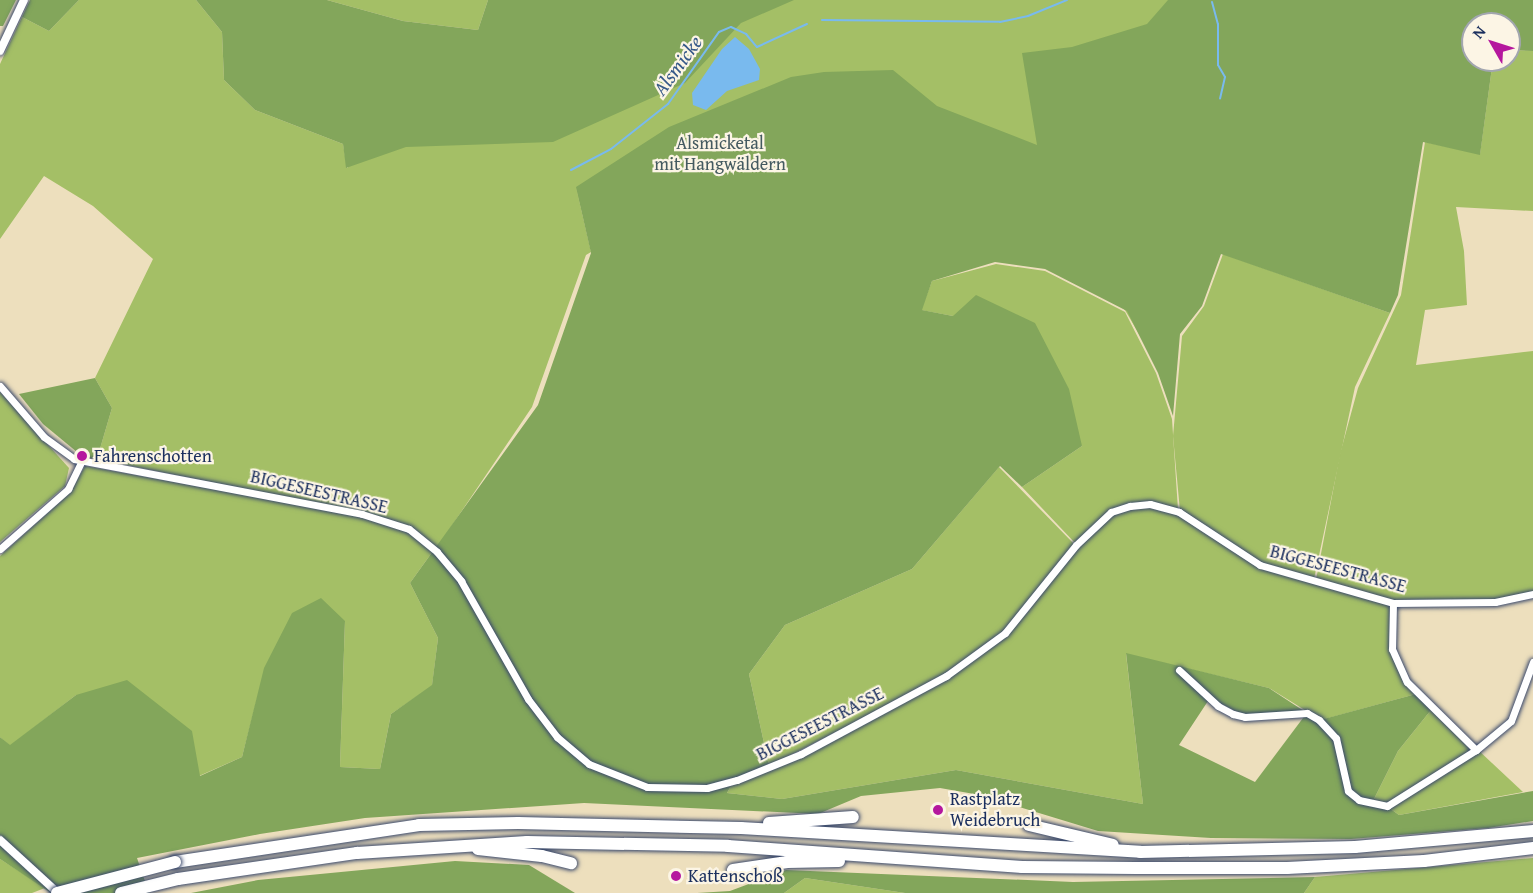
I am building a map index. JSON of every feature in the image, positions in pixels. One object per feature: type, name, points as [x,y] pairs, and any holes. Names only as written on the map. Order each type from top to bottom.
[{"type":"highway","points":[[741,828],[853,817]]},
{"type":"highway","points":[[57,893],[175,862],[419,825],[518,823],[741,828],[1140,852],[1355,847],[1533,831]]},
{"type":"highway","points":[[1029,825],[1140,852]]},
{"type":"highway","points":[[121,893],[178,879],[357,853],[466,845],[665,844],[1022,867],[1287,868],[1424,861],[1533,848]]},
{"type":"highway","points":[[466,845],[485,851],[542,856],[570,863]]},
{"type":"highway","points":[[733,870],[863,857]]},
{"type":"street","points":[[0,51],[24,0]]},
{"type":"street","name":"BIGGESEESTRASSE","points":[[0,386],[61,452],[82,460],[362,514],[409,529],[438,552],[461,581],[528,699],[557,737],[589,764],[647,787],[707,788],[736,780],[801,754],[946,676],[1005,633],[1076,545],[1111,512],[1130,506],[1150,504],[1179,513],[1260,565],[1393,603],[1484,603],[1533,594]]},
{"type":"street","points":[[0,549],[68,489],[82,460]]},
{"type":"street","points":[[1393,603],[1392,649],[1407,682],[1476,750]]},
{"type":"street","points":[[1179,670],[1218,706],[1233,714],[1245,717],[1307,713],[1320,720],[1335,738],[1348,791],[1359,800],[1387,806],[1476,750],[1511,721],[1530,683],[1528,667],[1533,662]]},
{"type":"street","points":[[0,840],[57,893]]},
{"type":"green space","points":[[0,0],[16,0],[3,26],[0,26]]},
{"type":"green space","points":[[30,0],[79,0],[49,31],[22,17]]},
{"type":"green space","name":"Alsmicketal mit Hangwäldern","points":[[79,0],[196,0],[222,32],[224,80],[255,110],[343,144],[347,168],[482,50],[774,0],[1215,0],[1143,341],[1125,310],[1087,279],[997,255],[531,423],[598,275],[576,187],[591,252],[586,255],[532,407],[436,549],[410,528],[363,513],[97,459],[112,408],[95,378],[153,259],[93,206],[44,176],[0,239],[0,64],[22,17],[49,31]]},
{"type":"green space","points":[[196,0],[327,0],[403,21],[478,30],[488,0],[794,0],[741,23],[685,83],[553,142],[406,147],[346,168],[343,144],[255,110],[224,80],[222,32]]},
{"type":"green space","points":[[327,0],[488,0],[478,30],[403,21]]},
{"type":"green space","name":"Alsmicketal mit Hangwäldern","points":[[1168,0],[1533,0],[1533,51],[1521,50],[1521,12],[1461,12],[1461,72],[1491,72],[1480,155],[1423,142],[1398,295],[1390,313],[1221,254],[1202,306],[1180,334],[1173,416],[1158,373],[1127,311],[1045,269],[995,262],[932,281],[922,310],[953,316],[976,295],[1035,323],[1069,389],[1082,446],[1022,487],[1000,466],[912,569],[785,625],[749,674],[769,766],[734,780],[727,793],[782,799],[956,770],[1143,804],[1126,653],[1269,688],[1307,713],[1245,716],[1210,698],[1179,745],[1255,782],[1306,714],[1320,720],[1416,694],[1431,710],[1398,751],[1372,803],[1388,807],[1399,815],[1533,791],[1533,821],[1488,828],[1351,839],[1211,838],[1098,831],[980,795],[940,788],[861,796],[818,814],[584,803],[365,818],[260,834],[137,858],[149,893],[51,893],[0,859],[0,737],[10,745],[76,695],[127,680],[192,731],[200,776],[242,757],[264,668],[292,613],[321,598],[345,621],[340,767],[380,769],[391,714],[432,685],[438,638],[410,583],[538,405],[591,253],[576,187],[669,127],[791,77],[824,72],[893,70],[937,106],[1037,145],[1022,53],[1072,47],[1147,24]]},
{"type":"green space","points":[[1521,50],[1533,51],[1533,211],[1456,207],[1464,251],[1467,305],[1425,310],[1416,365],[1533,351],[1533,592],[1495,601],[1393,601],[1316,580],[1340,454],[1358,388],[1401,295],[1425,142],[1480,154],[1491,72],[1521,72]]},
{"type":"green space","points":[[1223,254],[1390,313],[1355,387],[1314,579],[1260,563],[1180,511],[1173,436],[1182,336],[1204,306]]},
{"type":"green space","points":[[996,264],[1045,271],[1125,312],[1156,373],[1172,419],[1178,510],[1149,503],[1110,512],[1076,544],[1022,487],[1082,446],[953,316],[921,310],[932,281]]},
{"type":"green space","points":[[95,378],[112,408],[97,459],[83,457],[43,424],[19,394]]},
{"type":"green space","points":[[0,392],[69,468],[65,486],[0,542]]},
{"type":"green space","points":[[85,466],[361,516],[408,531],[433,551],[410,583],[438,638],[432,686],[391,714],[380,769],[340,767],[345,621],[265,668],[242,757],[199,776],[191,731],[76,695],[10,746],[0,737],[0,556],[70,493]]},
{"type":"green space","points":[[999,467],[1075,545],[1025,611],[979,653],[916,691],[769,766],[749,674],[785,625],[912,569]]},
{"type":"green space","points":[[1150,506],[1179,514],[1259,566],[1388,604],[1392,608],[1389,639],[1416,694],[1321,720],[1269,688],[1126,654],[1143,804],[956,770],[782,799],[727,793],[732,784],[800,756],[947,678],[981,656],[1027,613],[1078,546],[1112,514]]},
{"type":"green space","points":[[1431,710],[1474,750],[1387,804],[1372,803],[1398,751]]},
{"type":"green space","points":[[1477,749],[1523,792],[1399,815],[1388,807]]},
{"type":"green space","points":[[1533,858],[1533,893],[1304,893],[1315,877]]},
{"type":"green space","points":[[0,859],[45,888],[32,893],[0,893]]},
{"type":"green space","points":[[455,861],[529,865],[575,893],[191,893],[258,880]]},
{"type":"green space","points":[[786,870],[1073,882],[1315,877],[1304,893],[905,893],[805,878],[784,893],[697,893],[730,891]]},
{"type":"green space","points":[[805,878],[905,893],[784,893]]},
{"type":"water","points":[[735,37],[749,49],[760,69],[759,80],[727,91],[706,110],[693,105],[692,93],[722,49]]},
{"type":"waterway","name":"Alsmicke","points":[[822,20],[1000,22],[1028,16],[1067,0]]},
{"type":"waterway","points":[[1212,2],[1218,24],[1218,65],[1225,77],[1220,98]]},
{"type":"waterway","name":"Alsmicke","points":[[571,170],[611,149],[668,104],[719,32],[731,27],[746,34],[757,47],[807,24]]},
{"type":"place","name":"Fahrenschotten","points":[[82,456]]},
{"type":"place","name":"Rastplatz Weidebruch","points":[[938,810]]},
{"type":"place","name":"Kattenschoß","points":[[676,876]]}]
